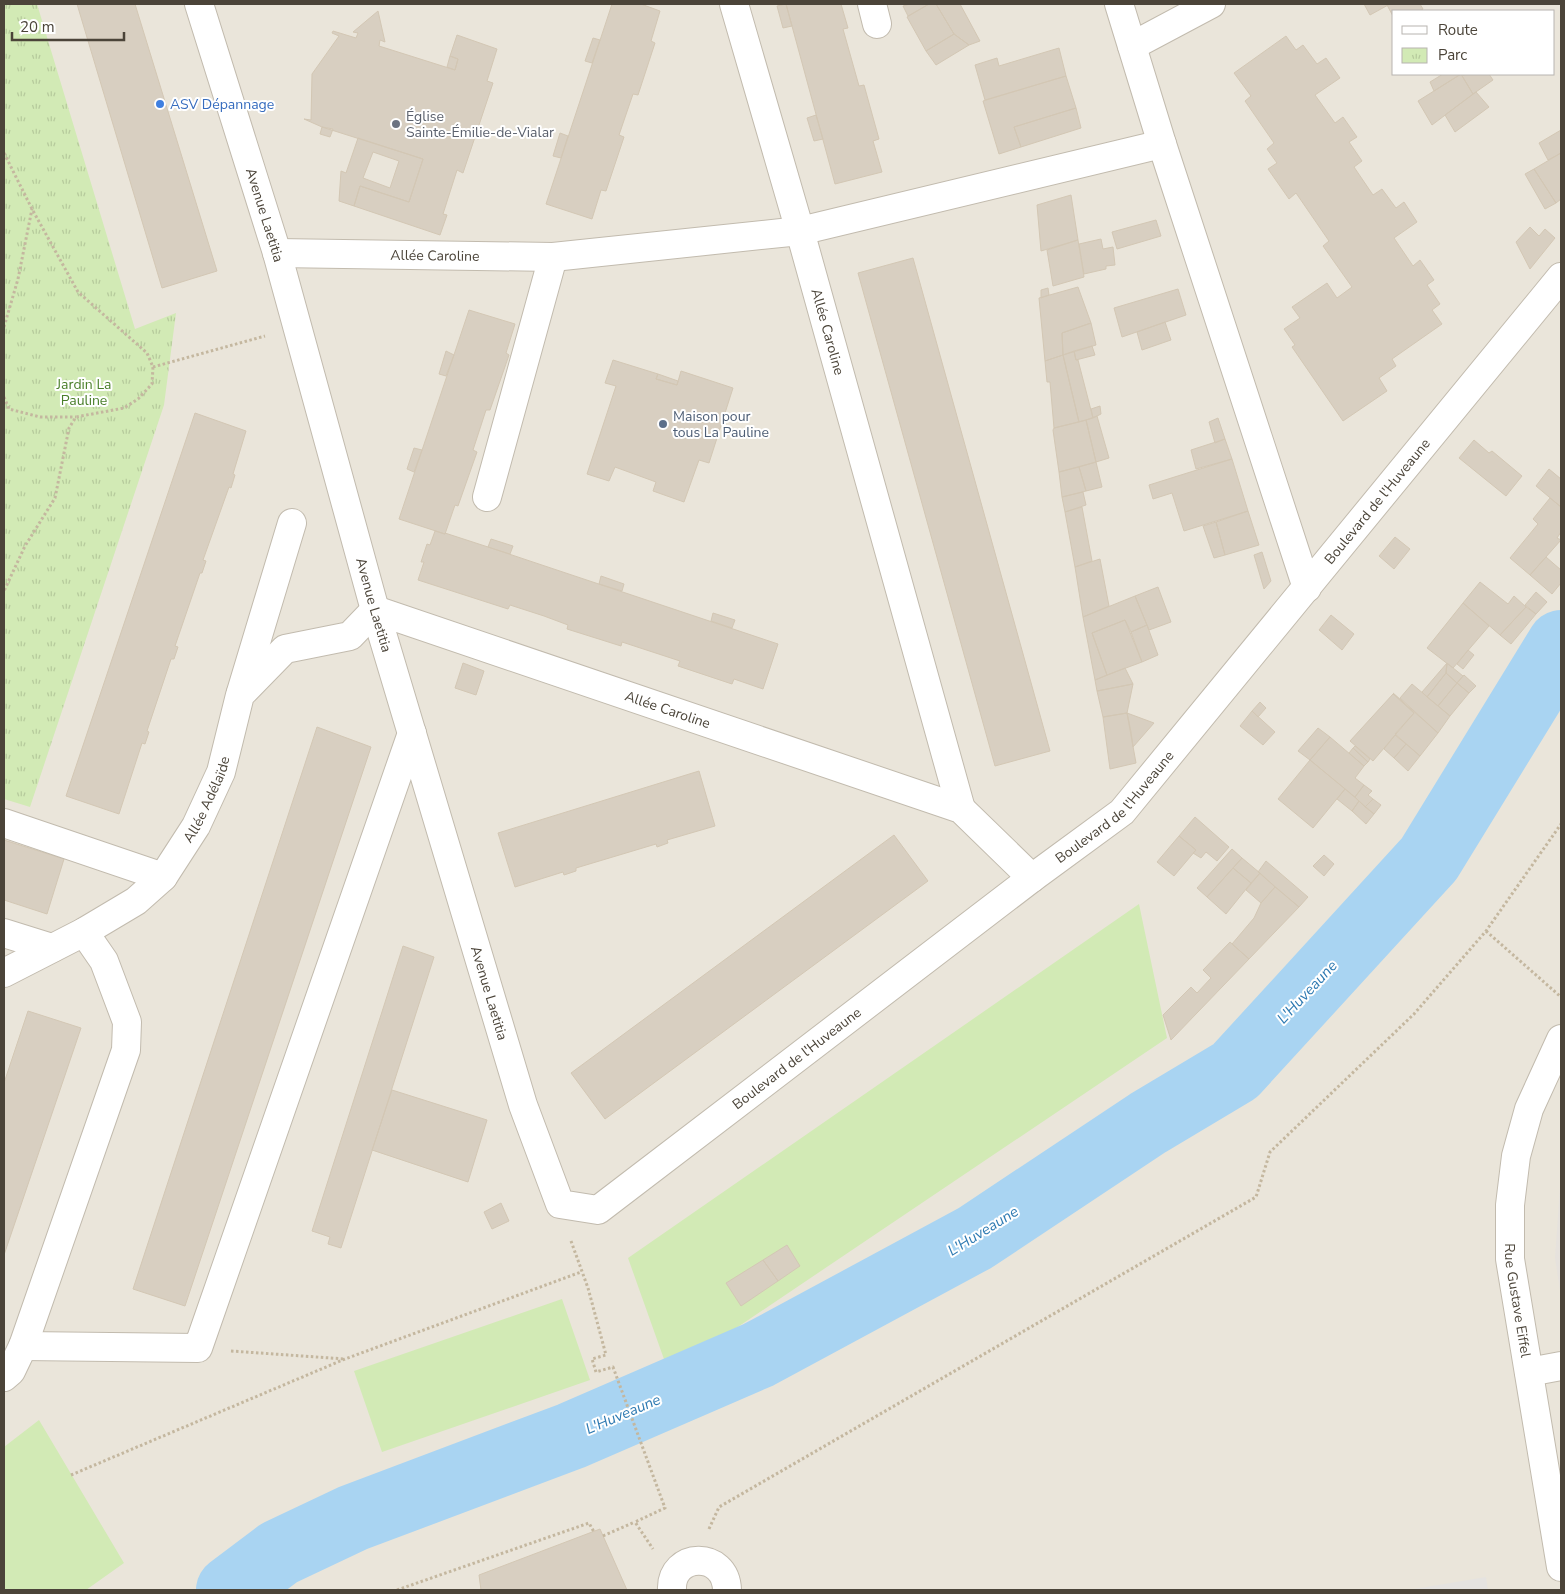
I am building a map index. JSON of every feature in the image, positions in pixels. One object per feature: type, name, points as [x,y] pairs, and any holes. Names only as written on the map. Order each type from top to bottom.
[{"type":"street","name":"Avenue Laetitia","points":[[199,4],[277,253],[375,610],[523,1105],[560,1204]]},
{"type":"street","name":"Allée Caroline","points":[[734,4],[800,231],[961,809]]},
{"type":"street","points":[[1119,4],[1162,144],[1307,588]]},
{"type":"street","points":[[1132,46],[1211,4]]},
{"type":"street","name":"Allée Caroline","points":[[277,253],[553,257],[800,231],[1162,144]]},
{"type":"street","points":[[487,496],[553,257]]},
{"type":"street","name":"Boulevard de l'Huveaune","points":[[560,1204],[598,1210],[1032,878],[1122,812],[1561,277]]},
{"type":"street","points":[[240,696],[292,524]]},
{"type":"street","name":"Allée Caroline","points":[[375,610],[961,809],[1032,878]]},
{"type":"street","name":"Allée Adélaïde","points":[[4,973],[84,932],[136,901],[163,876],[196,826],[221,772],[240,696],[285,649],[350,636],[375,610]]},
{"type":"street","points":[[23,1346],[198,1348],[412,733]]},
{"type":"street","points":[[4,823],[163,876]]},
{"type":"street","points":[[4,1377],[11,1371],[23,1346],[126,1050],[127,1022],[104,961],[84,932]]},
{"type":"street","points":[[4,933],[52,948]]},
{"type":"street","name":"Rue Gustave Eiffel","points":[[1561,1039],[1529,1109],[1516,1156],[1510,1205],[1510,1259],[1561,1568]]},
{"type":"street","points":[[1529,1372],[1561,1366]]},
{"type":"street","points":[[673,1584],[682,1567],[695,1560],[712,1563],[719,1568],[727,1583],[727,1590]]},
{"type":"path","points":[[4,153],[32,209],[78,292],[147,353],[153,367],[152,384],[138,399],[124,408],[76,416],[40,416],[9,409],[4,397]]},
{"type":"path","points":[[4,327],[18,280],[32,209]]},
{"type":"path","points":[[153,367],[297,327]]},
{"type":"path","points":[[4,591],[25,546],[55,498],[69,428],[76,416]]},
{"type":"path","points":[[695,1560],[719,1507],[1256,1197],[1270,1152],[1414,1014],[1486,932],[1561,824]]},
{"type":"path","points":[[1486,932],[1561,997]]},
{"type":"path","points":[[71,1475],[346,1359],[581,1272],[588,1288],[606,1355],[592,1359],[596,1372],[613,1367],[664,1508],[603,1536]]},
{"type":"path","points":[[198,1348],[346,1359]]},
{"type":"path","points":[[635,1522],[673,1584]]},
{"type":"path","points":[[397,1590],[589,1523],[594,1532]]},
{"type":"shaded area","points":[[4,4],[1561,4],[1561,1590],[4,1590]]},
{"type":"shaded area","points":[[1561,1173],[1561,1297],[1555,1258]]},
{"type":"shaded area","points":[[1486,1577],[1488,1590],[1408,1590]]},
{"type":"green space","name":"Jardin La Pauline","points":[[4,4],[37,4],[135,329],[176,313],[164,405],[30,807],[4,799]]},
{"type":"green space","points":[[1139,904],[1167,1038],[711,1345],[665,1362],[628,1258]]},
{"type":"green space","points":[[562,1299],[590,1380],[382,1452],[354,1371]]},
{"type":"green space","points":[[39,1420],[124,1563],[86,1590],[4,1590],[4,1447]]},
{"type":"building","points":[[77,4],[135,4],[217,271],[162,288]]},
{"type":"building","points":[[612,4],[641,4],[660,11],[651,41],[655,43],[638,95],[633,94],[619,135],[624,137],[606,191],[601,190],[592,219],[546,204]]},
{"type":"building","points":[[786,4],[841,4],[848,28],[843,29],[859,86],[864,85],[879,139],[873,141],[882,172],[835,184]]},
{"type":"building","points":[[786,4],[792,26],[783,28],[777,6]]},
{"type":"building","points":[[929,4],[908,16],[903,6]]},
{"type":"building","points":[[929,4],[936,4],[954,34],[926,51],[907,17]]},
{"type":"building","points":[[936,4],[960,4],[980,41],[969,45],[954,34]]},
{"type":"building","points":[[1364,4],[1390,4],[1370,15]]},
{"type":"building","points":[[1420,4],[1423,9],[1392,10],[1392,14],[1387,5]]},
{"type":"building","name":"Église Sainte-Émilie-de-Vialar","points":[[378,11],[385,42],[380,40],[379,46],[455,70],[458,59],[450,56],[457,35],[497,49],[487,81],[493,83],[463,173],[457,170],[443,214],[447,215],[440,235],[354,206],[360,186],[409,202],[423,159],[322,127],[304,119],[311,120],[312,74],[339,36],[332,33],[333,31],[356,38],[358,33],[353,32]]},
{"type":"building","points":[[954,34],[969,45],[936,65],[926,51]]},
{"type":"building","points":[[1286,36],[1296,50],[1303,45],[1317,64],[1326,58],[1340,78],[1315,95],[1335,123],[1343,117],[1357,137],[1349,142],[1362,161],[1354,167],[1373,195],[1382,189],[1396,208],[1404,202],[1417,222],[1394,238],[1413,266],[1420,260],[1434,280],[1427,285],[1440,304],[1432,310],[1442,324],[1392,359],[1396,366],[1379,378],[1387,391],[1343,421],[1292,347],[1295,345],[1284,329],[1300,318],[1292,307],[1327,283],[1337,298],[1352,287],[1323,246],[1329,241],[1296,193],[1289,199],[1268,169],[1277,163],[1267,149],[1274,143],[1245,101],[1251,96],[1234,73]]},
{"type":"building","points":[[593,38],[600,40],[592,63],[585,61]]},
{"type":"building","points":[[1059,48],[1066,76],[985,100],[975,65],[997,58],[999,66]]},
{"type":"building","points":[[450,56],[458,59],[455,70],[447,67]]},
{"type":"building","points":[[1441,75],[1459,75],[1434,91],[1430,82]]},
{"type":"building","points":[[1459,75],[1462,75],[1473,94],[1432,125],[1418,101]]},
{"type":"building","points":[[1490,75],[1493,80],[1473,94],[1462,76]]},
{"type":"building","points":[[1066,76],[1076,108],[1014,127],[1021,147],[999,154],[983,101]]},
{"type":"building","points":[[1476,92],[1489,107],[1455,132],[1445,115]]},
{"type":"building","points":[[1076,108],[1081,128],[1021,147],[1014,127]]},
{"type":"building","points":[[816,115],[823,139],[814,141],[807,118]]},
{"type":"building","points":[[322,127],[333,129],[330,137],[320,134]]},
{"type":"building","points":[[1561,130],[1561,153],[1548,160],[1539,143]]},
{"type":"building","points":[[560,133],[568,136],[561,158],[553,156]]},
{"type":"building","points":[[358,138],[423,159],[409,202],[360,186],[354,206],[339,201],[341,171],[346,173]],"holes":[[[373,152],[399,161],[390,188],[363,178]]]},
{"type":"building","points":[[1561,153],[1561,199],[1556,203],[1534,169]]},
{"type":"building","points":[[1534,169],[1556,203],[1545,209],[1525,174]]},
{"type":"building","points":[[1071,195],[1078,240],[1041,251],[1037,205]]},
{"type":"building","points":[[1156,220],[1161,236],[1117,249],[1112,232]]},
{"type":"building","points":[[1530,227],[1539,236],[1545,229],[1555,238],[1530,269],[1516,242]]},
{"type":"building","points":[[1101,239],[1103,249],[1113,247],[1115,265],[1106,266],[1106,269],[1084,274],[1079,244]]},
{"type":"building","points":[[1078,240],[1084,277],[1053,286],[1047,250]]},
{"type":"building","points":[[913,258],[1050,751],[995,766],[858,273]]},
{"type":"building","points":[[1078,287],[1091,323],[1062,333],[1063,355],[1045,361],[1039,298]]},
{"type":"building","points":[[1048,288],[1049,295],[1041,298],[1041,290]]},
{"type":"building","points":[[1178,289],[1186,315],[1122,337],[1114,308]]},
{"type":"building","points":[[469,310],[515,324],[506,353],[509,355],[490,410],[486,410],[473,450],[477,452],[458,506],[455,505],[445,534],[399,519]]},
{"type":"building","points":[[1165,322],[1171,340],[1142,350],[1137,332]]},
{"type":"building","points":[[1091,323],[1096,345],[1063,355],[1062,333]]},
{"type":"building","points":[[1092,346],[1095,355],[1076,360],[1074,351]]},
{"type":"building","points":[[446,351],[454,355],[446,376],[439,374]]},
{"type":"building","points":[[1074,351],[1093,418],[1079,422],[1063,355]]},
{"type":"building","points":[[1063,355],[1079,422],[1054,428],[1050,382],[1047,382],[1045,361]]},
{"type":"building","name":"Maison pour tous La Pauline","points":[[613,360],[658,374],[656,379],[677,385],[681,371],[733,388],[709,463],[699,460],[684,502],[653,491],[656,482],[615,467],[609,481],[587,474],[616,386],[605,383]]},
{"type":"building","points":[[658,374],[678,381],[677,385],[656,379]]},
{"type":"building","points":[[1100,406],[1101,414],[1093,418],[1091,409]]},
{"type":"building","points":[[195,413],[246,431],[233,474],[235,475],[231,488],[229,487],[203,560],[206,561],[202,573],[200,573],[175,646],[178,647],[174,659],[171,659],[147,731],[149,732],[145,744],[142,743],[119,814],[66,796]]},
{"type":"building","points":[[1097,416],[1109,458],[1096,462],[1086,420]]},
{"type":"building","points":[[1218,418],[1225,439],[1215,443],[1209,422]]},
{"type":"building","points":[[1086,420],[1096,462],[1059,472],[1054,428]]},
{"type":"building","points":[[1225,439],[1232,459],[1196,469],[1191,450]]},
{"type":"building","points":[[1474,440],[1489,453],[1492,451],[1522,476],[1506,496],[1459,458]]},
{"type":"building","points":[[414,448],[422,450],[414,472],[407,469]]},
{"type":"building","points":[[1232,459],[1248,511],[1184,531],[1172,493],[1153,499],[1149,485]]},
{"type":"building","points":[[1096,462],[1102,487],[1086,491],[1079,467]]},
{"type":"building","points":[[1079,467],[1086,491],[1062,497],[1059,472]]},
{"type":"building","points":[[1549,469],[1561,479],[1561,507],[1536,486]]},
{"type":"building","points":[[1083,492],[1086,505],[1065,512],[1062,497]]},
{"type":"building","points":[[1550,498],[1561,507],[1561,532],[1557,538],[1561,540],[1530,575],[1510,558],[1538,524],[1533,519]]},
{"type":"building","points":[[1082,507],[1092,561],[1075,567],[1065,512]]},
{"type":"building","points":[[1248,511],[1259,545],[1225,555],[1216,522]]},
{"type":"building","points":[[1216,522],[1225,555],[1214,558],[1203,526]]},
{"type":"building","points":[[435,531],[778,644],[763,689],[734,679],[732,684],[678,666],[680,661],[622,642],[621,646],[567,629],[568,625],[510,605],[508,609],[418,580],[427,544],[430,545]]},
{"type":"building","points":[[1395,537],[1410,549],[1394,569],[1379,556]]},
{"type":"building","points":[[491,539],[513,546],[510,554],[488,547]]},
{"type":"building","points":[[1262,552],[1271,581],[1264,589],[1254,555]]},
{"type":"building","points":[[1546,557],[1561,570],[1561,583],[1552,594],[1530,575]]},
{"type":"building","points":[[1100,559],[1109,606],[1083,617],[1075,567]]},
{"type":"building","points":[[601,576],[624,584],[622,591],[599,584]]},
{"type":"building","points":[[1480,582],[1508,604],[1514,596],[1526,607],[1500,635],[1463,603]]},
{"type":"building","points":[[1158,587],[1171,622],[1149,630],[1135,596]]},
{"type":"building","points":[[1536,592],[1547,602],[1536,614],[1525,605]]},
{"type":"building","points":[[1135,596],[1147,625],[1131,632],[1125,620],[1092,633],[1107,675],[1095,680],[1083,617]]},
{"type":"building","points":[[1463,603],[1489,626],[1453,668],[1427,648]]},
{"type":"building","points":[[1526,607],[1536,614],[1511,644],[1500,635]]},
{"type":"building","points":[[713,613],[735,620],[732,628],[711,621]]},
{"type":"building","points":[[1331,615],[1354,634],[1342,650],[1319,630]]},
{"type":"building","points":[[1125,620],[1142,662],[1107,675],[1092,633]]},
{"type":"building","points":[[1147,625],[1158,655],[1142,662],[1131,632]]},
{"type":"building","points":[[1468,650],[1474,655],[1463,669],[1457,664]]},
{"type":"building","points":[[463,663],[484,671],[476,695],[455,688]]},
{"type":"building","points":[[1447,663],[1446,673],[1427,697],[1422,692]]},
{"type":"building","points":[[1447,663],[1463,676],[1457,683],[1446,673]]},
{"type":"building","points":[[1125,668],[1133,684],[1097,691],[1095,680]]},
{"type":"building","points":[[1446,673],[1457,683],[1438,706],[1427,697]]},
{"type":"building","points":[[1464,675],[1476,686],[1469,693],[1457,683]]},
{"type":"building","points":[[1457,683],[1469,693],[1450,716],[1438,706]]},
{"type":"building","points":[[1133,684],[1127,713],[1103,717],[1097,691]]},
{"type":"building","points":[[1412,684],[1450,716],[1438,733],[1400,698]]},
{"type":"building","points":[[1393,693],[1438,733],[1420,756],[1395,734],[1414,713]]},
{"type":"building","points":[[1393,694],[1414,713],[1373,761],[1350,741]]},
{"type":"building","points":[[1260,702],[1266,708],[1258,717],[1252,711]]},
{"type":"building","points":[[1252,711],[1275,732],[1263,745],[1240,726]]},
{"type":"building","points":[[1127,713],[1154,723],[1133,747],[1131,732]]},
{"type":"building","points":[[1127,713],[1136,763],[1110,769],[1103,717]]},
{"type":"building","points":[[317,727],[371,747],[185,1306],[133,1289]]},
{"type":"building","points":[[1318,728],[1330,737],[1310,760],[1298,751]]},
{"type":"building","points":[[1395,735],[1406,744],[1394,758],[1384,749]]},
{"type":"building","points":[[1330,737],[1364,766],[1355,778],[1364,785],[1355,797],[1310,760]]},
{"type":"building","points":[[1406,744],[1420,756],[1408,771],[1394,758]]},
{"type":"building","points":[[1355,746],[1370,759],[1368,762],[1353,748]]},
{"type":"building","points":[[1353,748],[1368,762],[1364,766],[1349,753]]},
{"type":"building","points":[[1310,760],[1345,789],[1313,828],[1278,799]]},
{"type":"building","points":[[699,771],[715,826],[667,840],[668,843],[657,847],[656,844],[576,868],[576,871],[564,875],[563,872],[515,887],[498,833]]},
{"type":"building","points":[[1364,785],[1372,791],[1368,795],[1373,799],[1365,807],[1355,797]]},
{"type":"building","points":[[1345,789],[1359,801],[1352,811],[1337,799]]},
{"type":"building","points":[[1373,799],[1381,805],[1374,814],[1365,807]]},
{"type":"building","points":[[1359,801],[1374,814],[1366,824],[1352,811]]},
{"type":"building","points":[[1195,817],[1229,847],[1217,861],[1206,852],[1201,858],[1193,853],[1196,850],[1179,836]]},
{"type":"building","points":[[894,835],[928,881],[605,1119],[571,1073]]},
{"type":"building","points":[[1179,836],[1196,850],[1174,876],[1157,862]]},
{"type":"building","points":[[4,840],[64,859],[47,914],[4,900]]},
{"type":"building","points":[[1232,849],[1242,858],[1207,897],[1197,888]]},
{"type":"building","points":[[1324,855],[1334,864],[1324,876],[1313,866]]},
{"type":"building","points":[[1242,858],[1260,873],[1251,883],[1233,868]]},
{"type":"building","points":[[1266,861],[1308,897],[1299,907],[1258,872]]},
{"type":"building","points":[[1233,868],[1251,883],[1226,914],[1207,897]]},
{"type":"building","points":[[1260,873],[1275,887],[1261,903],[1246,890]]},
{"type":"building","points":[[1275,887],[1299,907],[1249,959],[1232,944],[1254,918],[1261,903]]},
{"type":"building","points":[[1230,942],[1249,959],[1171,1040],[1163,1015],[1191,987],[1197,993],[1211,978],[1203,970]]},
{"type":"building","points":[[403,946],[434,957],[341,1248],[328,1244],[330,1237],[312,1231]]},
{"type":"building","points":[[28,1011],[81,1028],[4,1255],[4,1083]]},
{"type":"building","points":[[392,1090],[487,1120],[468,1182],[372,1150]]},
{"type":"building","points":[[501,1203],[509,1221],[492,1229],[484,1212]]},
{"type":"building","points":[[787,1245],[800,1266],[778,1281],[763,1260]]},
{"type":"building","points":[[763,1260],[778,1281],[741,1306],[726,1283]]},
{"type":"building","points":[[600,1529],[627,1590],[481,1590],[479,1575]]},
{"type":"waterway","name":"L'Huveaune","points":[[230,1590],[279,1553],[353,1518],[571,1436],[758,1355],[975,1238],[1148,1123],[1235,1071],[1429,859],[1561,644]]},
{"type":"place","name":"ASV Dépannage","points":[[160,104]]},
{"type":"place","name":"Église Sainte-Émilie-de-Vialar","points":[[396,124]]},
{"type":"place","name":"Maison pour tous La Pauline","points":[[663,424]]}]
